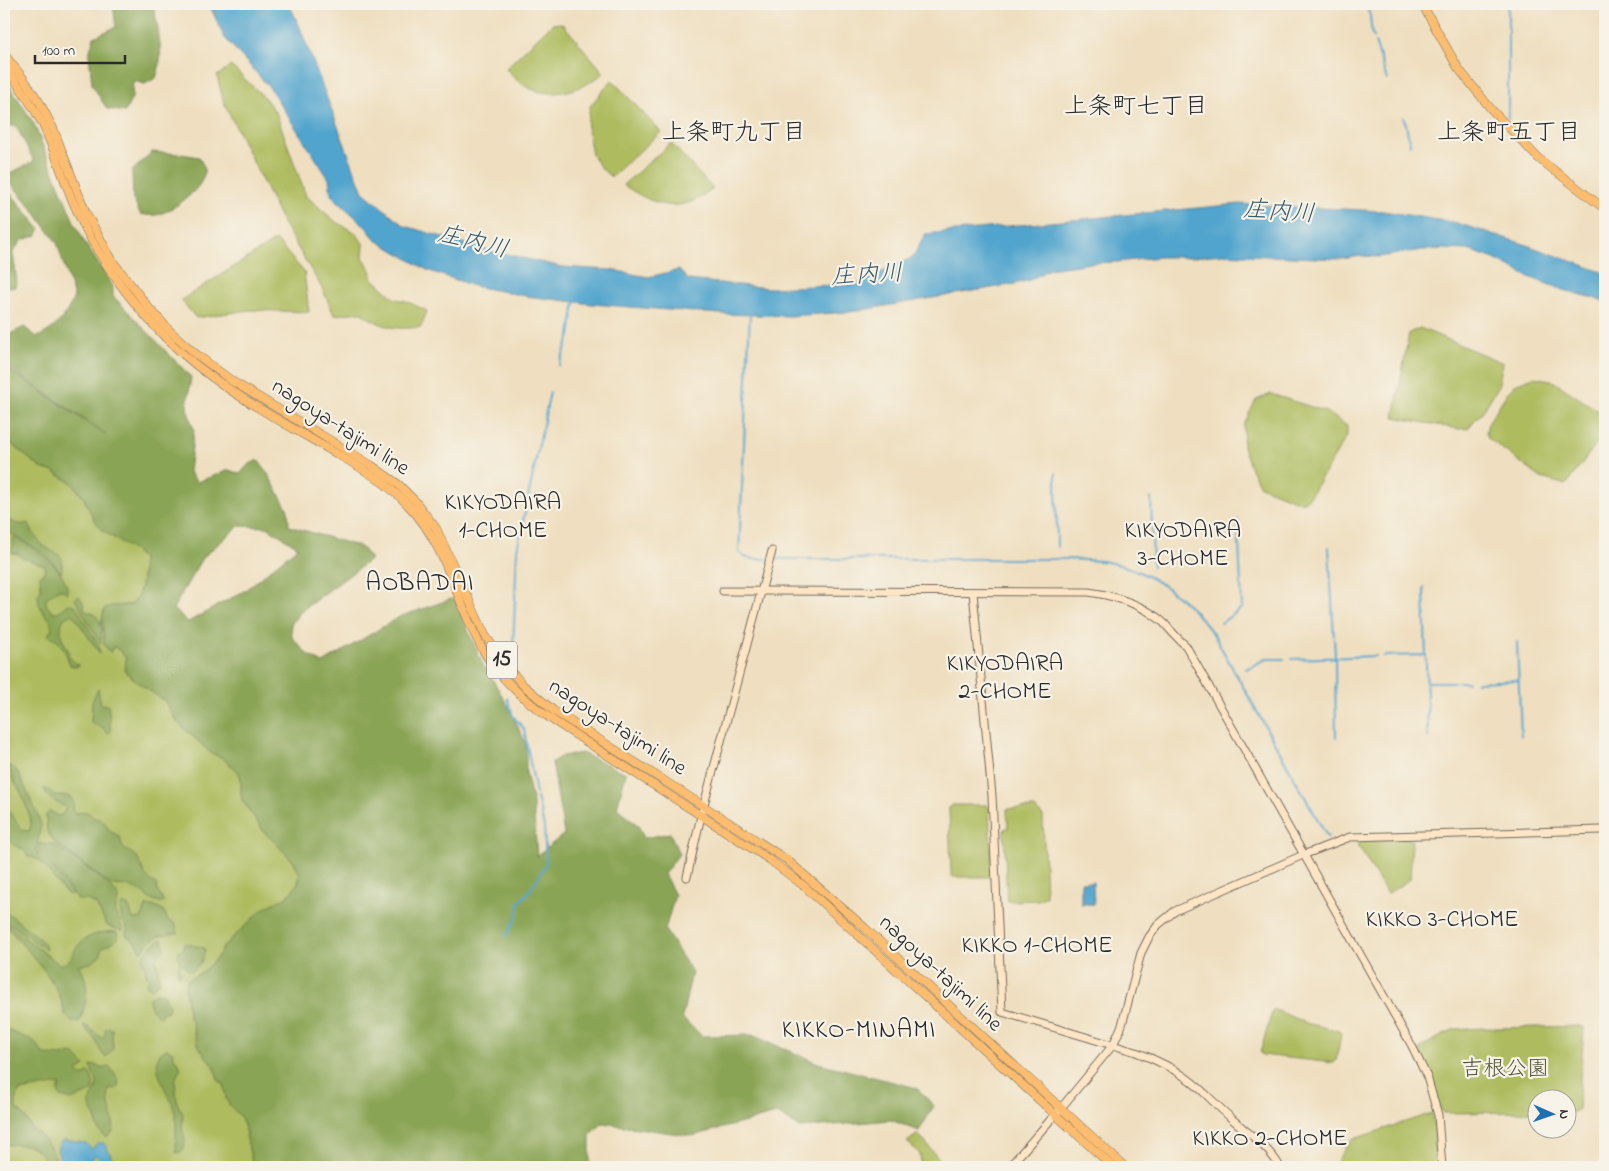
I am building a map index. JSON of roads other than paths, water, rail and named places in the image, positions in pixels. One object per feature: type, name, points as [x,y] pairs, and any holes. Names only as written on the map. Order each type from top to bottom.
[{"type":"main road","points":[[1422,4],[1458,68],[1491,110],[1538,158],[1605,209]]},
{"type":"main road","name":"nagoya-tajimi line","points":[[4,54],[28,85],[46,115],[58,140],[80,199],[114,263],[154,314],[196,354],[232,381],[371,464],[398,484],[415,501],[436,528],[485,635],[508,668],[523,685],[554,711],[774,851],[808,878],[1125,1167]]},
{"type":"main road","name":"nagoya-tajimi line","points":[[4,66],[27,98],[43,126],[68,191],[92,241],[143,313],[167,340],[192,362],[224,385],[360,468],[409,505],[430,533],[470,623],[486,655],[500,674],[540,712],[770,860],[804,886],[1113,1167]]},
{"type":"street","points":[[686,877],[770,556]]},
{"type":"street","points":[[723,591],[1099,593],[1133,603],[1163,622],[1186,646],[1412,1046],[1426,1077],[1438,1115],[1442,1167]]},
{"type":"street","points":[[973,592],[992,796],[1002,1012],[1113,1045],[1155,1060],[1189,1080],[1257,1140],[1280,1167]]},
{"type":"street","points":[[1009,1167],[1113,1045],[1122,1025],[1141,952],[1158,925],[1175,912],[1303,855],[1350,837],[1602,830]]},
{"type":"water","name":"庄内川","points":[[209,4],[289,4],[299,25],[363,192],[405,226],[484,249],[562,267],[612,270],[648,277],[679,270],[688,280],[769,288],[857,284],[913,257],[925,234],[1239,204],[1383,211],[1457,223],[1524,244],[1605,273],[1605,304],[1601,300],[1563,290],[1529,277],[1494,259],[1468,250],[1443,249],[1422,250],[1379,257],[1362,256],[1341,259],[1221,254],[1091,263],[1049,269],[1030,280],[1015,284],[850,312],[790,316],[720,314],[592,304],[526,296],[474,286],[427,270],[376,240],[364,225],[331,195],[329,179],[269,87],[224,37]]},
{"type":"water","points":[[1081,882],[1093,882],[1094,904],[1081,904]]},
{"type":"water","points":[[61,1141],[86,1143],[92,1149],[97,1143],[104,1143],[111,1155],[111,1163],[105,1164],[96,1155],[88,1167],[62,1167],[57,1149]]},
{"type":"waterway","points":[[1366,4],[1374,37]]},
{"type":"waterway","points":[[1508,4],[1508,118]]},
{"type":"waterway","points":[[1375,42],[1387,80]]},
{"type":"waterway","points":[[1403,117],[1410,145]]},
{"type":"waterway","points":[[1513,126],[1516,130]]},
{"type":"waterway","points":[[559,366],[570,336],[575,301]]},
{"type":"waterway","points":[[750,313],[739,552],[745,557],[767,559]]},
{"type":"waterway","points":[[513,649],[517,550],[550,392]]},
{"type":"waterway","points":[[1056,473],[1057,547]]},
{"type":"waterway","points":[[1151,498],[1153,566]]},
{"type":"waterway","points":[[1221,623],[1242,608],[1238,520]]},
{"type":"waterway","points":[[1329,547],[1335,657],[1336,738]]},
{"type":"waterway","points":[[772,559],[1093,560],[1123,566],[1154,579],[1168,588],[1193,610],[1214,635],[1328,838]]},
{"type":"waterway","points":[[1424,587],[1428,737]]},
{"type":"waterway","points":[[1517,642],[1521,736]]},
{"type":"waterway","points":[[1384,656],[1426,655]]},
{"type":"waterway","points":[[1292,659],[1376,656]]},
{"type":"waterway","points":[[1246,669],[1266,659],[1284,659]]},
{"type":"waterway","points":[[1476,682],[1518,680]]},
{"type":"waterway","points":[[1428,682],[1468,682]]},
{"type":"waterway","points":[[507,698],[513,716],[524,729],[536,794]]},
{"type":"waterway","points":[[506,936],[517,917],[519,903],[531,889],[546,864],[544,827],[537,797]]},
{"type":"district","name":"上条町七丁目","points":[[1136,107]]},
{"type":"district","name":"上条町九丁目","points":[[734,133]]},
{"type":"district","name":"上条町五丁目","points":[[1509,133]]},
{"type":"district","name":"KIKYODAIRA 1-CHOME","points":[[503,517]]},
{"type":"district","name":"KIKYODAIRA 3-CHOME","points":[[1183,545]]},
{"type":"district","name":"AOBADAI","points":[[420,584]]},
{"type":"district","name":"KIKYODAIRA 2-CHOME","points":[[1005,678]]},
{"type":"district","name":"KIKKO 3-CHOME","points":[[1442,920]]},
{"type":"district","name":"KIKKO 1-CHOME","points":[[1037,946]]},
{"type":"district","name":"KIKKO-MINAMI","points":[[859,1031]]},
{"type":"district","name":"KIKKO 2-CHOME","points":[[1270,1139]]},
{"type":"park label","name":"吉根公園","points":[[1505,1070]]}]
